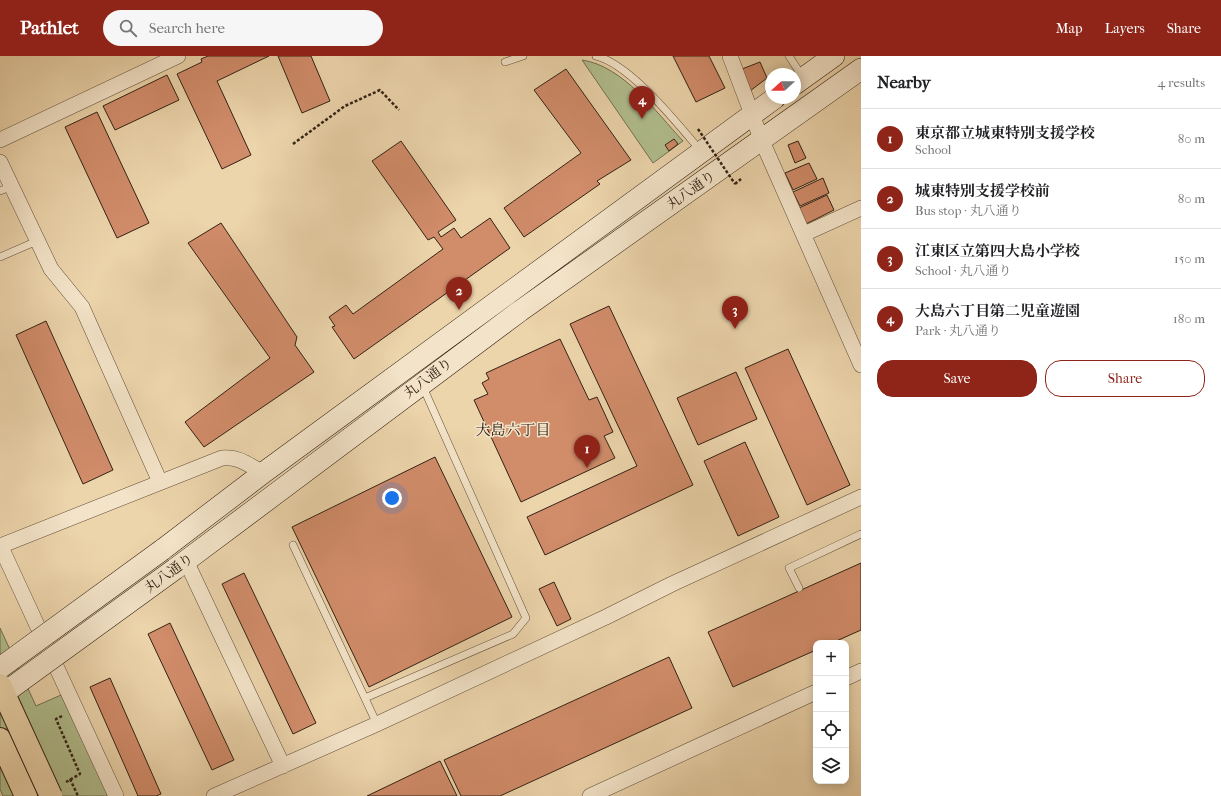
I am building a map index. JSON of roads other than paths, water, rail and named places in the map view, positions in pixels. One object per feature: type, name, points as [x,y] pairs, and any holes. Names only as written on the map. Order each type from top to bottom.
[{"type":"highway","points":[[0,685],[56,790]]},
{"type":"highway","points":[[0,740],[26,796]]},
{"type":"main road","points":[[801,79],[834,56]]},
{"type":"main road","name":"丸八通り","points":[[0,696],[180,565],[421,383],[861,69]]},
{"type":"main road","name":"丸八通り","points":[[0,668],[162,550],[263,473],[507,293],[702,153],[767,104]]},
{"type":"street","points":[[0,140],[178,56]]},
{"type":"street","points":[[730,56],[762,141],[861,365]]},
{"type":"street","points":[[0,162],[6,189],[37,241],[51,269],[82,307],[160,482]]},
{"type":"street","points":[[804,234],[861,208]]},
{"type":"street","points":[[116,796],[0,546],[222,458],[231,457],[242,460],[263,473]]},
{"type":"street","points":[[214,796],[377,724],[606,617],[672,584],[861,497]]},
{"type":"street","points":[[180,565],[283,766]]},
{"type":"street","points":[[849,677],[861,671]]},
{"type":"street","points":[[590,796],[813,693]]},
{"type":"lane","points":[[505,62],[523,56]]},
{"type":"lane","points":[[596,56],[611,59],[644,89],[702,153]]},
{"type":"lane","points":[[789,56],[794,68]]},
{"type":"lane","points":[[0,257],[37,241]]},
{"type":"lane","points":[[365,698],[513,634],[526,618],[421,383]]},
{"type":"lane","points":[[798,588],[789,568],[861,534]]},
{"type":"lane","points":[[293,545],[377,724]]},
{"type":"place","name":"大島六丁目第二児童遊園","points":[[642,119]]},
{"type":"place","name":"城東特別支援学校前","points":[[459,310]]},
{"type":"place","name":"江東区立第四大島小学校","points":[[735,329]]},
{"type":"place","name":"東京都立城東特別支援学校","points":[[587,468]]},
{"type":"district","name":"大島六丁目","points":[[513,430]]}]
